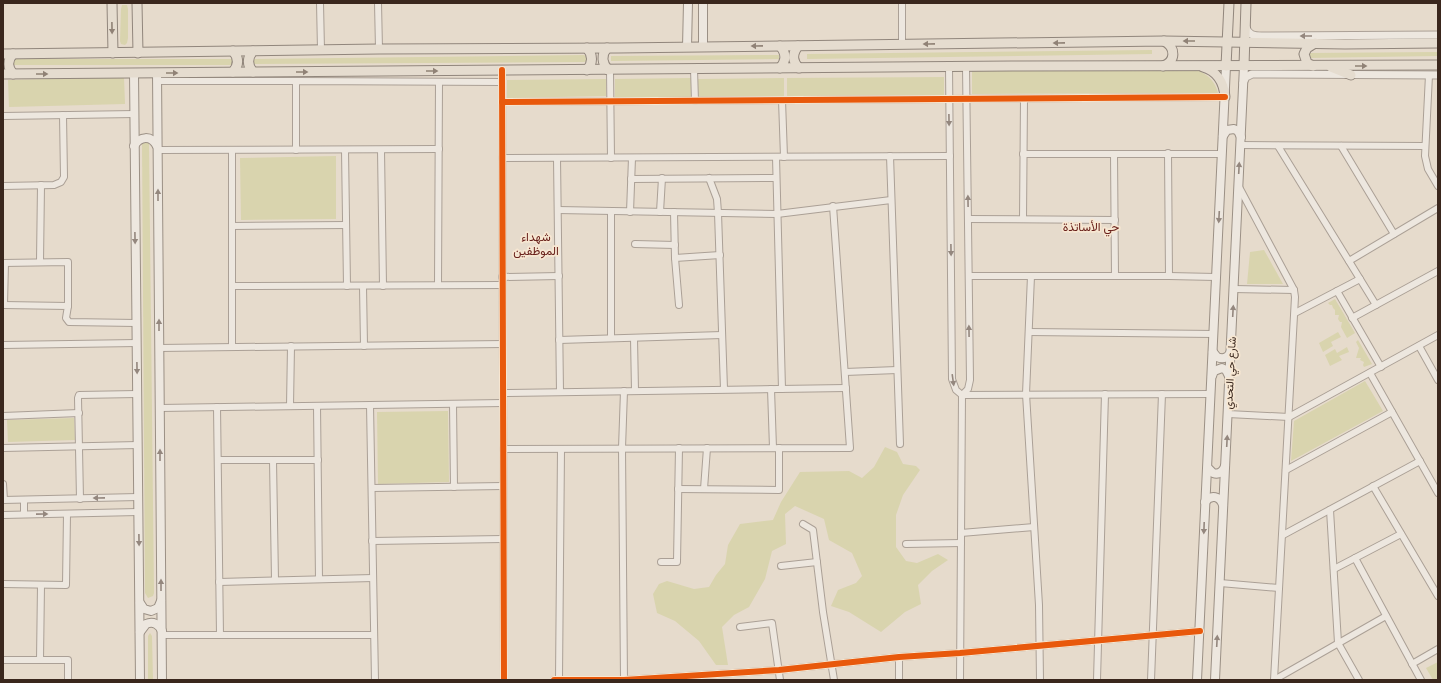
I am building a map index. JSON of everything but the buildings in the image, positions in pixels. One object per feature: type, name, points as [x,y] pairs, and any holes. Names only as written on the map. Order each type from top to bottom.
[{"type":"main road","points":[[112,3],[113,53]]},
{"type":"main road","points":[[137,3],[138,53]]},
{"type":"main road","points":[[687,47],[688,3]]},
{"type":"main road","points":[[703,3],[703,47]]},
{"type":"main road","points":[[1226,66],[1229,3]]},
{"type":"main road","points":[[1244,66],[1246,3]]},
{"type":"main road","points":[[688,14],[690,18],[695,20],[700,19],[703,15]]},
{"type":"main road","points":[[3,54],[253,50],[607,48],[1164,41],[1315,43],[1345,40],[1438,43]]},
{"type":"main road","points":[[1163,66],[1172,60],[1173,52],[1170,45],[1164,41]]},
{"type":"main road","points":[[1315,43],[1309,46],[1304,54],[1307,63],[1332,68],[1351,75]]},
{"type":"main road","points":[[780,46],[784,52],[785,58],[780,68]]},
{"type":"main road","points":[[798,46],[794,56],[794,62],[799,68]]},
{"type":"main road","points":[[587,48],[591,54],[592,60],[587,70]]},
{"type":"main road","points":[[607,48],[603,57],[604,64],[609,70]]},
{"type":"main road","points":[[253,50],[248,60],[249,66],[253,72]]},
{"type":"main road","points":[[233,51],[238,60],[237,67],[233,72]]},
{"type":"main road","points":[[13,54],[9,62],[9,69],[13,74]]},
{"type":"main road","points":[[3,74],[134,73],[157,77],[233,72],[1438,65]]},
{"type":"main road","points":[[1198,66],[1208,69],[1217,76],[1223,84],[1225,97]]},
{"type":"main road","name":"شارع حي التحدي","points":[[1197,680],[1226,66]]},
{"type":"main road","name":"شارع حي التحدي","points":[[1215,680],[1244,66]]},
{"type":"main road","points":[[134,73],[140,680]]},
{"type":"main road","points":[[157,77],[162,680]]},
{"type":"main road","points":[[1223,137],[1227,130],[1234,129],[1240,133],[1241,142]]},
{"type":"main road","points":[[134,146],[141,138],[147,138],[153,140],[157,148]]},
{"type":"main road","points":[[1213,352],[1217,357],[1222,358],[1227,357],[1231,350]]},
{"type":"main road","points":[[1212,378],[1214,371],[1222,368],[1226,370],[1230,377]]},
{"type":"main road","points":[[1208,468],[1211,472],[1218,474],[1223,471],[1225,466]]},
{"type":"main road","points":[[1205,502],[1210,497],[1215,497],[1221,501],[1223,505]]},
{"type":"main road","points":[[140,603],[144,609],[151,611],[158,608],[161,601]]},
{"type":"main road","points":[[140,632],[143,626],[149,623],[158,625],[162,633]]},
{"type":"street","points":[[320,3],[321,50]]},
{"type":"street","points":[[378,3],[378,49]]},
{"type":"street","points":[[902,3],[902,45]]},
{"type":"street","points":[[1246,24],[1248,32],[1257,36],[1345,40],[1438,35]]},
{"type":"street","points":[[949,67],[952,379],[956,390],[962,394],[1211,394]]},
{"type":"street","points":[[960,680],[962,394],[968,389],[970,380],[966,67]]},
{"type":"street","points":[[694,69],[695,101]]},
{"type":"street","points":[[502,70],[504,680]]},
{"type":"street","points":[[609,70],[611,102],[611,158]]},
{"type":"street","points":[[1243,82],[1246,77],[1252,74],[1438,75]]},
{"type":"street","points":[[1429,75],[1425,146],[1426,166],[1438,186]]},
{"type":"street","points":[[157,77],[296,81],[502,82]]},
{"type":"street","points":[[296,81],[296,150]]},
{"type":"street","points":[[438,285],[439,82]]},
{"type":"street","points":[[502,102],[1225,97]]},
{"type":"street","points":[[1023,219],[1024,99]]},
{"type":"street","points":[[782,100],[784,157]]},
{"type":"street","points":[[3,116],[134,114]]},
{"type":"street","points":[[3,186],[54,185],[61,182],[64,177],[63,115]]},
{"type":"street","points":[[1241,142],[1278,146],[1425,146]]},
{"type":"street","points":[[1278,146],[1376,305]]},
{"type":"street","points":[[1341,146],[1394,234]]},
{"type":"street","points":[[157,148],[232,150],[439,149]]},
{"type":"street","points":[[232,150],[232,347]]},
{"type":"street","points":[[345,150],[347,286]]},
{"type":"street","points":[[381,150],[383,286]]},
{"type":"street","points":[[1168,153],[1170,276]]},
{"type":"street","points":[[1023,154],[1222,154]]},
{"type":"street","points":[[1114,154],[1115,276]]},
{"type":"street","points":[[890,156],[900,444]]},
{"type":"street","points":[[502,158],[950,156]]},
{"type":"street","points":[[776,157],[782,389]]},
{"type":"street","points":[[557,158],[560,392]]},
{"type":"street","points":[[630,212],[632,158]]},
{"type":"street","points":[[660,212],[662,178]]},
{"type":"street","points":[[709,178],[717,199],[718,213],[724,390]]},
{"type":"street","points":[[631,179],[776,178]]},
{"type":"street","points":[[40,262],[41,185]]},
{"type":"street","points":[[1239,187],[1294,290],[1295,297],[1274,680]]},
{"type":"street","points":[[558,210],[777,214],[892,200]]},
{"type":"street","points":[[503,449],[850,448],[833,206]]},
{"type":"street","points":[[1348,261],[1438,208]]},
{"type":"street","points":[[611,211],[611,338]]},
{"type":"street","points":[[674,212],[675,258],[679,305]]},
{"type":"street","points":[[968,219],[1115,220]]},
{"type":"street","points":[[232,226],[346,225]]},
{"type":"street","points":[[635,244],[675,244]]},
{"type":"street","points":[[675,258],[720,255]]},
{"type":"street","points":[[68,306],[3,305],[4,263],[68,262],[68,306],[66,318],[70,322],[136,323]]},
{"type":"street","points":[[1352,318],[1438,271]]},
{"type":"street","points":[[502,277],[558,276]]},
{"type":"street","points":[[969,276],[1216,277]]},
{"type":"street","points":[[1031,276],[1026,394],[1039,605],[1040,680]]},
{"type":"street","points":[[1295,313],[1360,279]]},
{"type":"street","points":[[232,286],[502,285]]},
{"type":"street","points":[[363,286],[364,346]]},
{"type":"street","points":[[1234,290],[1294,290]]},
{"type":"street","points":[[1337,291],[1381,367]]},
{"type":"street","points":[[1029,332],[1214,334]]},
{"type":"street","points":[[559,340],[722,335]]},
{"type":"street","points":[[1228,414],[1289,417],[1438,335]]},
{"type":"street","points":[[634,338],[634,391]]},
{"type":"street","points":[[3,345],[137,343]]},
{"type":"street","points":[[159,348],[503,344]]},
{"type":"street","points":[[290,406],[291,346]]},
{"type":"street","points":[[1419,346],[1438,380]]},
{"type":"street","points":[[845,372],[897,370]]},
{"type":"street","points":[[1370,373],[1438,493]]},
{"type":"street","points":[[503,393],[846,388]]},
{"type":"street","points":[[678,489],[779,490],[772,389]]},
{"type":"street","points":[[624,391],[622,448],[624,680]]},
{"type":"street","points":[[80,499],[79,395],[137,394]]},
{"type":"street","points":[[1097,680],[1105,394]]},
{"type":"street","points":[[1151,680],[1162,394]]},
{"type":"street","points":[[160,408],[503,403]]},
{"type":"street","points":[[453,404],[454,487]]},
{"type":"street","points":[[370,405],[374,680]]},
{"type":"street","points":[[317,406],[319,579]]},
{"type":"street","points":[[217,408],[220,635]]},
{"type":"street","points":[[1286,470],[1392,412]]},
{"type":"street","points":[[3,416],[79,414]]},
{"type":"street","points":[[3,448],[138,446]]},
{"type":"street","points":[[561,448],[556,680],[624,680],[778,670],[899,657],[960,653],[1200,631]]},
{"type":"street","points":[[661,562],[677,562],[679,448]]},
{"type":"street","points":[[704,489],[707,448]]},
{"type":"street","points":[[218,460],[318,460]]},
{"type":"street","points":[[273,460],[275,580]]},
{"type":"street","points":[[1283,535],[1420,461]]},
{"type":"street","points":[[3,484],[3,500],[138,497]]},
{"type":"street","points":[[372,488],[503,486]]},
{"type":"street","points":[[1373,486],[1438,596]]},
{"type":"street","points":[[24,500],[24,514]]},
{"type":"street","points":[[1330,510],[1338,643],[1359,680]]},
{"type":"street","points":[[3,515],[138,512]]},
{"type":"street","points":[[3,584],[66,585],[67,514]]},
{"type":"street","points":[[803,524],[814,530],[823,612],[834,680]]},
{"type":"street","points":[[961,533],[1034,527]]},
{"type":"street","points":[[1334,569],[1401,534]]},
{"type":"street","points":[[372,541],[503,539]]},
{"type":"street","points":[[906,544],[961,543]]},
{"type":"street","points":[[1355,558],[1421,680]]},
{"type":"street","points":[[782,566],[817,562]]},
{"type":"street","points":[[219,582],[373,578]]},
{"type":"street","points":[[1220,583],[1279,588]]},
{"type":"street","points":[[1432,586],[1438,583]]},
{"type":"street","points":[[40,660],[41,585]]},
{"type":"street","points":[[1274,680],[1386,616]]},
{"type":"street","points":[[740,627],[772,623],[780,680]]},
{"type":"street","points":[[162,633],[220,635],[374,634]]},
{"type":"street","points":[[1412,664],[1438,649]]},
{"type":"street","points":[[899,657],[899,680]]},
{"type":"street","points":[[3,667],[3,660],[68,660],[68,680]]},
{"type":"shaded area","points":[[122,5],[127,5],[128,9],[128,38],[125,45],[121,44],[120,41]]},
{"type":"shaded area","points":[[1152,50],[1152,54],[807,59],[807,54]]},
{"type":"shaded area","points":[[1438,52],[1438,56],[1308,58],[1308,53]]},
{"type":"shaded area","points":[[584,55],[588,58],[587,61],[584,62],[253,64],[251,60],[253,59]]},
{"type":"shaded area","points":[[779,55],[779,59],[611,61],[611,56]]},
{"type":"shaded area","points":[[10,59],[234,60],[233,65],[10,65]]},
{"type":"shaded area","points":[[1183,68],[1195,70],[1205,74],[1213,82],[1218,93],[972,94],[972,71]]},
{"type":"shaded area","points":[[124,77],[125,104],[9,107],[8,80]]},
{"type":"shaded area","points":[[944,77],[944,95],[787,96],[787,78]]},
{"type":"shaded area","points":[[693,78],[693,97],[615,98],[615,79]]},
{"type":"shaded area","points":[[784,78],[784,96],[697,97],[696,79]]},
{"type":"shaded area","points":[[606,79],[606,96],[507,98],[507,80]]},
{"type":"shaded area","points":[[143,141],[148,141],[149,143],[154,593],[153,596],[148,598],[145,593]]},
{"type":"shaded area","points":[[336,156],[336,219],[241,220],[240,158]]},
{"type":"shaded area","points":[[1264,250],[1283,284],[1247,284],[1250,252]]},
{"type":"shaded area","points":[[1335,299],[1355,333],[1347,338],[1341,327],[1342,322],[1338,319],[1339,315],[1335,315],[1335,310],[1332,305],[1328,303]]},
{"type":"shaded area","points":[[1338,332],[1341,337],[1331,342],[1333,346],[1323,352],[1319,343]]},
{"type":"shaded area","points":[[1358,340],[1372,364],[1364,367],[1364,362],[1360,360],[1361,358],[1356,358],[1359,348],[1356,342]]},
{"type":"shaded area","points":[[1347,347],[1349,352],[1339,356],[1342,360],[1330,366],[1325,355],[1335,349],[1337,353]]},
{"type":"shaded area","points":[[1365,381],[1383,411],[1291,461],[1294,421]]},
{"type":"shaded area","points":[[448,411],[449,482],[378,484],[377,412]]},
{"type":"shaded area","points":[[74,418],[75,440],[8,442],[7,420]]},
{"type":"shaded area","points":[[885,447],[897,452],[903,464],[916,466],[920,470],[903,495],[896,515],[896,547],[906,561],[917,563],[938,554],[948,560],[932,571],[918,585],[921,604],[905,612],[881,632],[849,612],[831,606],[838,590],[856,583],[862,576],[852,553],[829,540],[824,519],[795,506],[785,514],[786,544],[772,551],[765,579],[749,607],[734,615],[722,627],[728,665],[716,665],[699,641],[675,621],[657,613],[653,594],[659,584],[667,581],[694,589],[709,587],[725,564],[728,545],[740,524],[773,520],[781,502],[800,472],[849,471],[862,478],[874,467]]},
{"type":"shaded area","points":[[150,633],[152,636],[153,680],[148,680],[148,636]]},
{"type":"shaded area","points":[[1438,662],[1438,680],[1433,680],[1426,668]]},
{"type":"cycle path","points":[[502,70],[504,680]]},
{"type":"cycle path","points":[[502,102],[1225,97]]},
{"type":"cycle path","points":[[554,680],[624,680],[779,670],[899,657],[960,653],[1200,631]]},
{"type":"district","name":"حي الأساتذة","points":[[1091,227]]},
{"type":"district","name":"شهداء الموظفين","points":[[536,244]]}]
